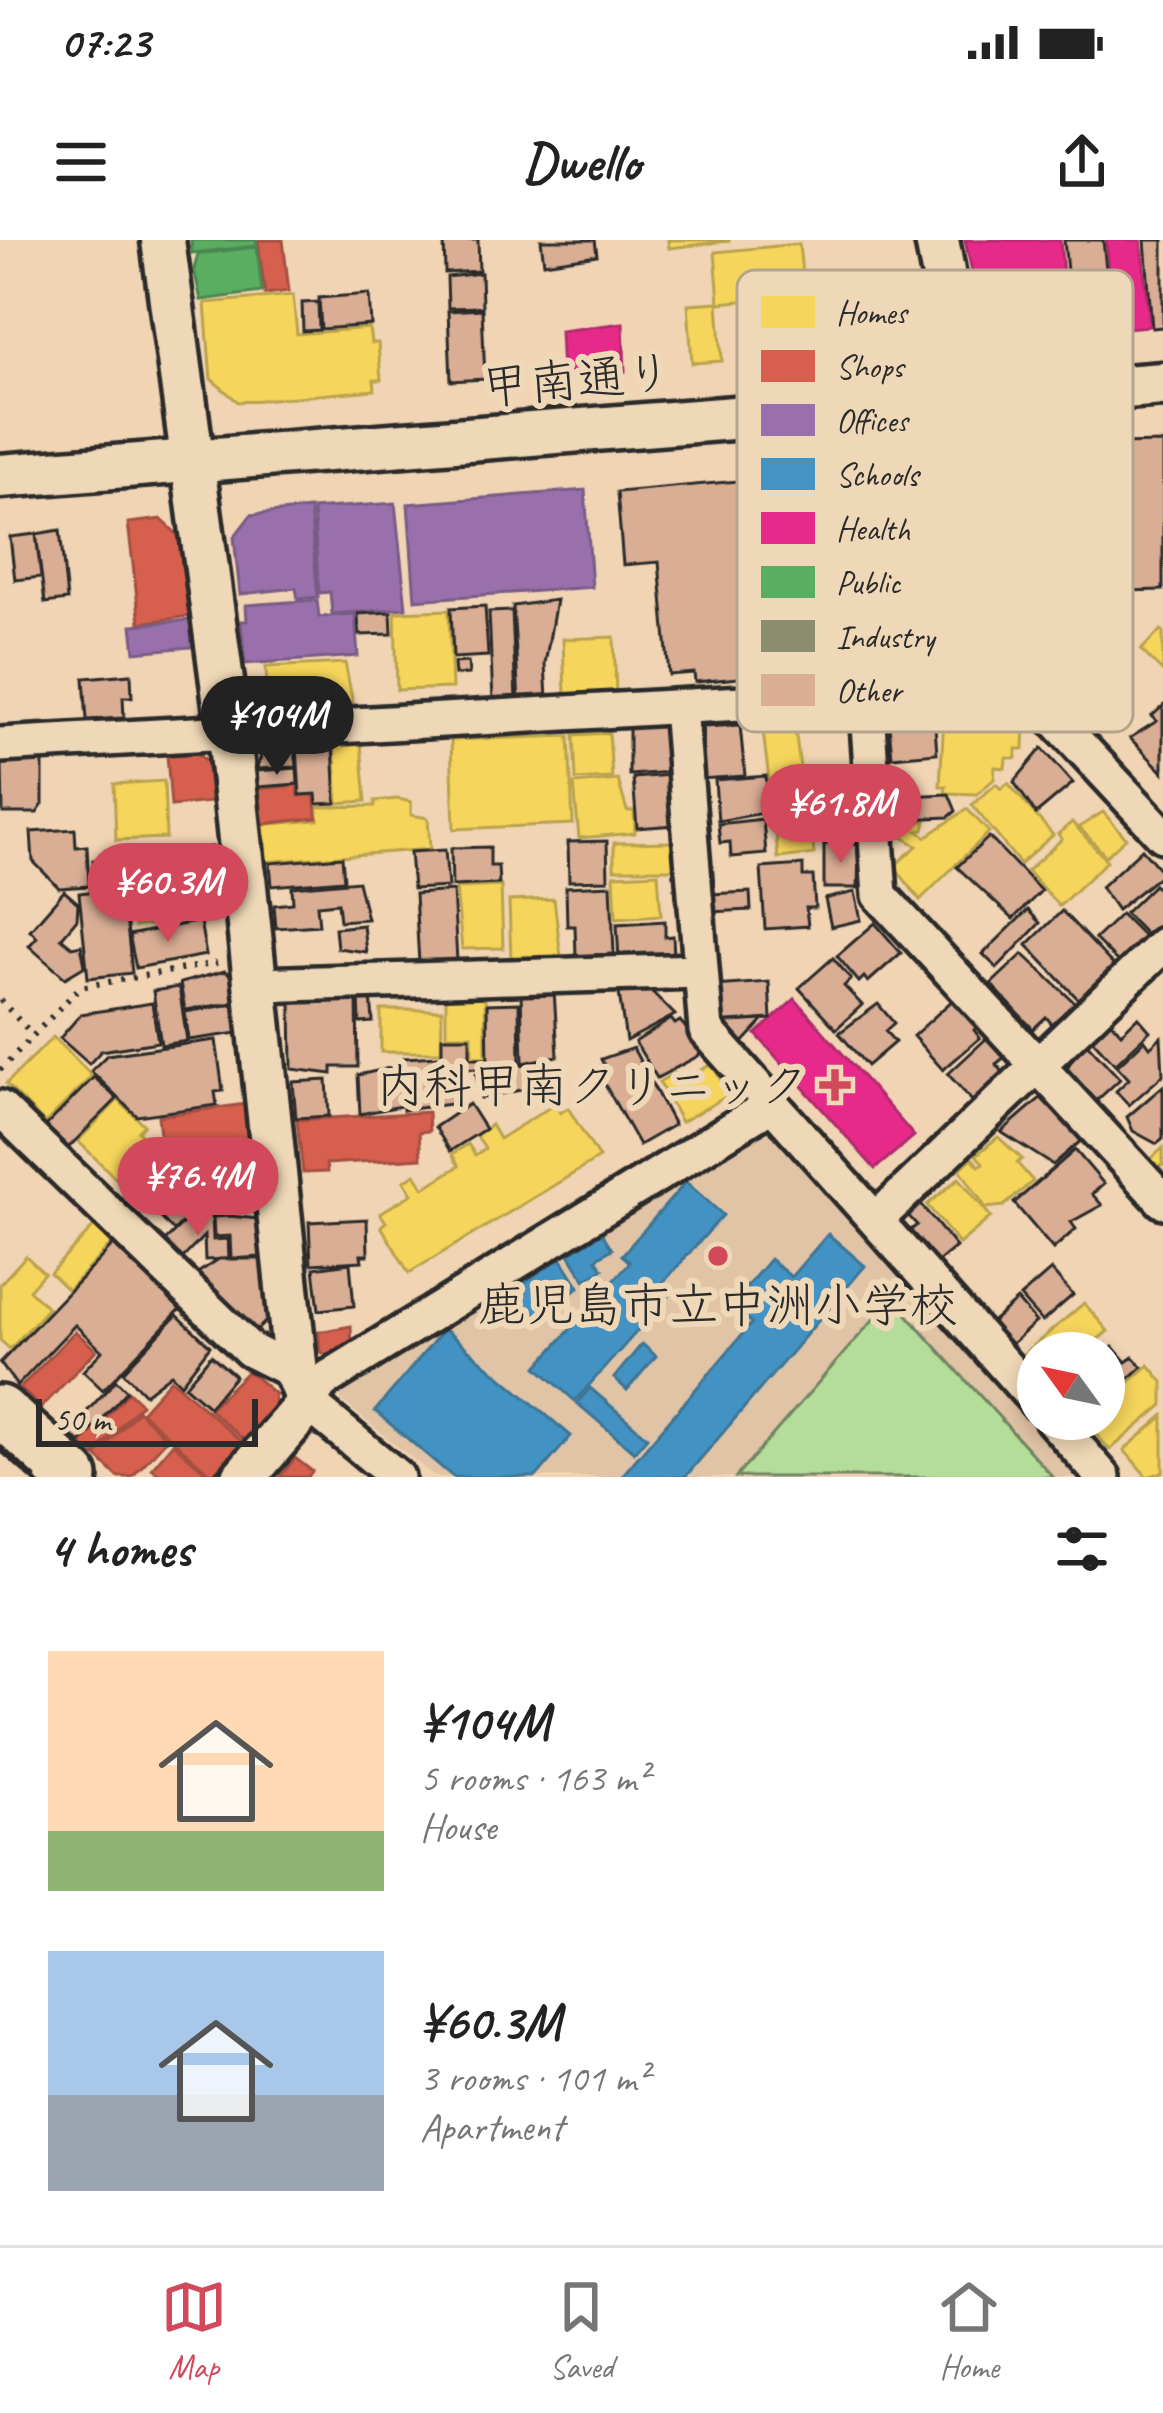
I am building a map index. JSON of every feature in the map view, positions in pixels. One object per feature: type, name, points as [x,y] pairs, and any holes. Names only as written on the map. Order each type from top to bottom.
[{"type":"main road","points":[[0,1412],[73,1477]]},
{"type":"street","points":[[163,240],[229,734],[302,1388]]},
{"type":"street","points":[[937,240],[943,270]]},
{"type":"street","name":"甲南通り","points":[[1133,386],[1163,384]]},
{"type":"street","name":"甲南通り","points":[[0,476],[737,418]]},
{"type":"street","points":[[0,745],[737,704]]},
{"type":"street","points":[[680,707],[706,1030],[1017,1378]]},
{"type":"street","points":[[869,732],[880,895],[1163,1201]]},
{"type":"street","points":[[1068,732],[1163,833]]},
{"type":"street","points":[[877,1219],[1163,945]]},
{"type":"street","points":[[256,971],[699,971]]},
{"type":"street","points":[[244,1477],[302,1388],[322,1381],[771,1106]]},
{"type":"street","points":[[0,1108],[250,1350],[302,1388],[397,1477]]},
{"type":"street","points":[[1070,1440],[1103,1477]]},
{"type":"path","points":[[0,1070],[80,987],[256,971]]},
{"type":"path","points":[[0,1000],[32,1034]]},
{"type":"shaded area","name":"鹿児島市立中洲小学校","points":[[765,1127],[1017,1404],[1017,1440],[1049,1440],[1083,1477],[435,1477],[341,1400],[342,1385]]},
{"type":"green space","points":[[892,1298],[1053,1477],[736,1477]]},
{"type":"building: Homes","points":[[668,240],[729,240],[729,241],[669,248]]},
{"type":"building: Homes","points":[[799,244],[802,270],[737,270],[737,301],[719,303],[715,252]]},
{"type":"building: Homes","points":[[293,295],[297,334],[369,328],[371,343],[378,343],[381,380],[374,380],[375,390],[238,402],[211,379],[205,303]]},
{"type":"building: Homes","points":[[718,302],[722,361],[692,363],[688,304]]},
{"type":"building: Homes","points":[[449,610],[452,688],[397,690],[395,612]]},
{"type":"building: Homes","points":[[1163,632],[1163,672],[1141,650]]},
{"type":"building: Homes","points":[[614,637],[616,693],[565,695],[563,639]]},
{"type":"building: Homes","points":[[345,663],[353,703],[268,707],[266,667]]},
{"type":"building: Homes","points":[[763,732],[795,732],[803,791],[771,796]]},
{"type":"building: Homes","points":[[943,732],[1025,732],[1024,749],[1016,749],[1016,758],[1006,758],[1005,768],[995,767],[994,779],[977,794],[945,793],[946,786],[940,786]]},
{"type":"building: Homes","points":[[609,733],[612,778],[576,780],[574,735]]},
{"type":"building: Homes","points":[[569,736],[573,824],[454,829],[451,740]]},
{"type":"building: Homes","points":[[361,743],[366,801],[338,803],[334,745]]},
{"type":"building: Homes","points":[[618,780],[627,811],[634,811],[635,833],[579,838],[574,784]]},
{"type":"building: Homes","points":[[164,781],[166,838],[116,840],[114,784]]},
{"type":"building: Homes","points":[[1008,783],[1053,835],[1020,864],[972,805],[996,784],[1001,789]]},
{"type":"building: Homes","points":[[855,792],[859,832],[812,836],[814,854],[778,858],[773,800]]},
{"type":"building: Homes","points":[[375,801],[411,802],[411,815],[428,818],[430,849],[263,862],[260,825],[318,820],[317,807],[375,806]]},
{"type":"building: Homes","points":[[967,809],[989,832],[920,900],[894,866],[917,846],[896,833],[895,824],[926,821],[924,830],[918,831],[926,837]]},
{"type":"building: Homes","points":[[1103,812],[1126,838],[1106,856],[1079,827]]},
{"type":"building: Homes","points":[[1072,822],[1107,861],[1059,906],[1027,871],[1062,839],[1058,834]]},
{"type":"building: Homes","points":[[677,842],[677,869],[614,869],[614,843]]},
{"type":"building: Homes","points":[[658,873],[661,915],[616,918],[614,875]]},
{"type":"building: Homes","points":[[207,880],[211,914],[135,927],[137,897],[131,898],[130,888]]},
{"type":"building: Homes","points":[[501,886],[503,948],[462,949],[456,888]]},
{"type":"building: Homes","points":[[554,899],[561,957],[511,959],[509,901]]},
{"type":"building: Homes","points":[[485,990],[486,1057],[472,1057],[472,1035],[446,1035],[446,991]]},
{"type":"building: Homes","points":[[381,1010],[442,1010],[441,1052],[381,1052]]},
{"type":"building: Homes","points":[[53,1037],[92,1076],[45,1123],[6,1084]]},
{"type":"building: Homes","points":[[712,1064],[729,1095],[681,1122],[659,1082],[674,1073],[679,1082]]},
{"type":"building: Homes","points":[[118,1100],[144,1125],[138,1131],[172,1165],[138,1200],[78,1141]]},
{"type":"building: Homes","points":[[555,1104],[560,1113],[568,1108],[599,1158],[409,1273],[381,1226],[386,1222],[380,1213],[412,1194],[404,1181],[415,1174],[424,1188],[459,1166],[452,1154],[468,1144],[475,1155],[485,1149],[476,1135],[491,1125],[499,1139]]},
{"type":"building: Homes","points":[[998,1137],[1022,1159],[1017,1163],[1033,1181],[1004,1206],[986,1208],[960,1169],[972,1158],[979,1166],[983,1163],[976,1155]]},
{"type":"building: Homes","points":[[1163,1148],[1163,1165],[1155,1167],[1151,1159]]},
{"type":"building: Homes","points":[[247,1152],[251,1207],[205,1211],[203,1183],[191,1183],[189,1157]]},
{"type":"building: Homes","points":[[959,1178],[991,1217],[959,1244],[927,1205]]},
{"type":"building: Homes","points":[[99,1221],[117,1238],[68,1290],[50,1273]]},
{"type":"building: Homes","points":[[26,1256],[44,1273],[29,1290],[48,1308],[10,1349],[0,1340],[0,1284]]},
{"type":"building: Homes","points":[[1084,1303],[1108,1331],[1107,1332],[1050,1332]]},
{"type":"building: Homes","points":[[1149,1365],[1163,1382],[1163,1405],[1125,1437],[1125,1386]]},
{"type":"building: Homes","points":[[1163,1416],[1163,1472],[1147,1477],[1124,1450]]},
{"type":"building: Homes","points":[[1101,1440],[1122,1440],[1110,1450]]},
{"type":"building: Shops","points":[[258,240],[283,240],[289,291],[265,294]]},
{"type":"building: Shops","points":[[161,519],[179,536],[189,616],[140,623],[128,523]]},
{"type":"building: Shops","points":[[197,753],[207,761],[211,802],[171,806],[167,755]]},
{"type":"building: Shops","points":[[297,785],[299,796],[314,795],[317,818],[261,824],[258,789]]},
{"type":"building: Shops","points":[[246,1104],[249,1146],[174,1156],[161,1144],[158,1116]]},
{"type":"building: Shops","points":[[428,1112],[429,1131],[419,1132],[421,1158],[326,1164],[327,1172],[303,1173],[297,1120]]},
{"type":"building: Shops","points":[[351,1326],[352,1348],[333,1358],[321,1352],[318,1332]]},
{"type":"building: Shops","points":[[75,1331],[96,1350],[41,1408],[20,1388]]},
{"type":"building: Shops","points":[[248,1371],[275,1394],[273,1408],[244,1440],[209,1409]]},
{"type":"building: Shops","points":[[171,1379],[242,1442],[212,1475],[141,1412]]},
{"type":"building: Shops","points":[[129,1392],[141,1404],[93,1456],[81,1444]]},
{"type":"building: Shops","points":[[138,1411],[167,1439],[132,1477],[118,1477],[96,1456]]},
{"type":"building: Shops","points":[[173,1443],[211,1477],[162,1477],[152,1468]]},
{"type":"building: Shops","points":[[295,1458],[312,1471],[308,1477],[280,1477]]},
{"type":"building: Offices","points":[[585,490],[592,587],[415,600],[408,504]]},
{"type":"building: Offices","points":[[395,503],[406,608],[332,614],[330,592],[319,593],[313,509]]},
{"type":"building: Offices","points":[[310,509],[318,597],[298,599],[296,588],[240,594],[234,537],[251,515]]},
{"type":"building: Offices","points":[[317,600],[319,617],[355,614],[358,656],[245,664],[241,621],[247,621],[246,605]]},
{"type":"building: Offices","points":[[191,620],[192,647],[135,652],[132,625]]},
{"type":"building: Schools","points":[[686,1182],[723,1215],[661,1285],[670,1294],[575,1401],[537,1367],[630,1262],[622,1255]]},
{"type":"building: Schools","points":[[602,1233],[612,1249],[596,1259],[603,1269],[585,1280],[569,1254]]},
{"type":"building: Schools","points":[[828,1234],[865,1266],[685,1477],[621,1477],[752,1323],[731,1305],[770,1259],[791,1277]]},
{"type":"building: Schools","points":[[561,1258],[579,1287],[527,1320],[509,1292]]},
{"type":"building: Schools","points":[[444,1329],[571,1436],[536,1477],[453,1477],[375,1411]]},
{"type":"building: Schools","points":[[642,1344],[656,1356],[627,1390],[614,1378]]},
{"type":"building: Schools","points":[[590,1388],[647,1437],[634,1452],[577,1403]]},
{"type":"building: Health","points":[[965,240],[1060,240],[1063,270],[972,270]]},
{"type":"building: Health","points":[[1106,240],[1141,240],[1150,326],[1133,327],[1133,270],[1109,270]]},
{"type":"building: Health","points":[[623,323],[625,371],[562,374],[560,331]]},
{"type":"building: Health","name":"内科甲南クリニック","points":[[795,999],[914,1136],[875,1169],[756,1034]]},
{"type":"building: Public","points":[[191,240],[256,240],[257,246],[192,253]]},
{"type":"building: Public","points":[[257,247],[262,292],[201,300],[194,269],[198,254]]},
{"type":"building: Other","points":[[444,240],[478,240],[479,271],[445,273]]},
{"type":"building: Other","points":[[541,240],[595,240],[597,255],[544,263]]},
{"type":"building: Other","points":[[1064,240],[1103,240],[1106,270],[1067,270]]},
{"type":"building: Other","points":[[1145,240],[1163,240],[1163,327],[1152,328]]},
{"type":"building: Other","points":[[481,273],[482,307],[448,308],[447,277]]},
{"type":"building: Other","points":[[369,294],[371,325],[321,329],[319,298]]},
{"type":"building: Other","points":[[318,302],[319,330],[303,331],[302,303]]},
{"type":"building: Other","points":[[482,309],[485,379],[451,381],[448,311]]},
{"type":"building: Other","points":[[1163,443],[1163,590],[1133,591],[1133,444]]},
{"type":"building: Other","points":[[737,481],[737,678],[695,682],[694,673],[669,675],[659,562],[623,565],[617,492]]},
{"type":"building: Other","points":[[60,530],[67,600],[45,603],[36,534]]},
{"type":"building: Other","points":[[36,534],[41,577],[15,580],[10,537]]},
{"type":"building: Other","points":[[556,600],[545,664],[547,698],[519,700],[513,606]]},
{"type":"building: Other","points":[[485,606],[488,656],[453,658],[451,608]]},
{"type":"building: Other","points":[[512,611],[516,700],[493,701],[489,612]]},
{"type":"building: Other","points":[[391,612],[392,634],[359,635],[358,614]]},
{"type":"building: Other","points":[[468,662],[469,674],[455,675],[454,663]]},
{"type":"building: Other","points":[[131,674],[132,697],[123,697],[124,718],[87,720],[84,678]]},
{"type":"building: Other","points":[[1163,706],[1163,772],[1130,738],[1157,721],[1152,716]]},
{"type":"building: Other","points":[[737,725],[745,776],[700,779],[703,727]]},
{"type":"building: Other","points":[[661,726],[670,734],[671,772],[629,775],[629,728]]},
{"type":"building: Other","points":[[890,732],[935,732],[937,753],[892,757]]},
{"type":"building: Other","points":[[333,745],[336,803],[317,804],[316,794],[300,795],[297,747]]},
{"type":"building: Other","points":[[295,747],[297,767],[257,769],[263,749]]},
{"type":"building: Other","points":[[1042,748],[1073,783],[1036,814],[1014,782]]},
{"type":"building: Other","points":[[43,761],[43,804],[37,813],[3,813],[2,762]]},
{"type":"building: Other","points":[[297,768],[298,784],[258,787],[257,771]]},
{"type":"building: Other","points":[[671,775],[675,825],[637,828],[633,778]]},
{"type":"building: Other","points":[[766,776],[769,812],[718,821],[715,780]]},
{"type":"building: Other","points":[[949,794],[956,811],[949,817],[907,819],[906,796]]},
{"type":"building: Other","points":[[763,819],[766,854],[731,857],[730,842],[720,843],[718,824]]},
{"type":"building: Other","points":[[75,829],[76,847],[87,846],[89,886],[59,888],[33,861],[31,832]]},
{"type":"building: Other","points":[[989,837],[1041,891],[1013,919],[957,867]]},
{"type":"building: Other","points":[[607,841],[608,880],[569,881],[568,842]]},
{"type":"building: Other","points":[[824,844],[859,844],[858,888],[824,888]]},
{"type":"building: Other","points":[[212,847],[215,872],[150,879],[147,854]]},
{"type":"building: Other","points":[[490,847],[490,866],[498,866],[499,884],[452,886],[451,848]]},
{"type":"building: Other","points":[[1142,849],[1163,873],[1117,910],[1101,887]]},
{"type":"building: Other","points":[[445,850],[448,887],[413,889],[410,852]]},
{"type":"building: Other","points":[[143,855],[146,883],[96,888],[93,860]]},
{"type":"building: Other","points":[[342,857],[344,880],[272,886],[270,863]]},
{"type":"building: Other","points":[[803,865],[803,876],[813,876],[815,908],[806,908],[808,926],[765,929],[761,868]]},
{"type":"building: Other","points":[[358,881],[367,919],[340,921],[338,903],[317,905],[319,925],[276,928],[274,905],[293,903],[292,887]]},
{"type":"building: Other","points":[[611,885],[614,954],[576,956],[575,926],[567,926],[566,887]]},
{"type":"building: Other","points":[[1154,885],[1163,895],[1163,923],[1148,937],[1125,913]]},
{"type":"building: Other","points":[[123,888],[132,973],[88,978],[79,893]]},
{"type":"building: Other","points":[[64,891],[78,903],[77,919],[61,938],[72,947],[81,945],[85,966],[65,978],[29,946],[37,937],[30,930]]},
{"type":"building: Other","points":[[453,891],[457,961],[419,963],[415,894]]},
{"type":"building: Other","points":[[750,892],[751,910],[710,912],[709,894]]},
{"type":"building: Other","points":[[855,892],[861,920],[831,927],[825,899]]},
{"type":"building: Other","points":[[1028,910],[1040,923],[997,968],[983,954]]},
{"type":"building: Other","points":[[1062,911],[1116,968],[1081,1002],[1027,945]]},
{"type":"building: Other","points":[[1121,914],[1146,939],[1120,964],[1095,939]]},
{"type":"building: Other","points":[[200,921],[206,955],[136,968],[129,935]]},
{"type":"building: Other","points":[[665,921],[665,937],[673,936],[674,957],[619,960],[617,924]]},
{"type":"building: Other","points":[[875,923],[901,953],[868,982],[864,977],[859,982],[837,956]]},
{"type":"building: Other","points":[[363,925],[366,952],[337,948],[335,928]]},
{"type":"building: Other","points":[[1023,954],[1075,1003],[1052,1024],[1046,1017],[1033,1029],[991,984]]},
{"type":"building: Other","points":[[833,958],[851,979],[844,986],[862,1005],[836,1029],[799,988]]},
{"type":"building: Other","points":[[225,971],[232,977],[233,1003],[185,1010],[180,983]]},
{"type":"building: Other","points":[[769,982],[771,1019],[716,1023],[714,986]]},
{"type":"building: Other","points":[[179,987],[187,1041],[161,1045],[153,991]]},
{"type":"building: Other","points":[[649,989],[675,1015],[626,1041],[619,993]]},
{"type":"building: Other","points":[[554,990],[558,1056],[523,1063],[521,992]]},
{"type":"building: Other","points":[[371,995],[373,1022],[360,1023],[359,996]]},
{"type":"building: Other","points":[[357,998],[358,1067],[332,1067],[332,1074],[292,1069],[291,999]]},
{"type":"building: Other","points":[[954,999],[978,1026],[974,1030],[980,1038],[943,1070],[913,1036]]},
{"type":"building: Other","points":[[152,1003],[158,1042],[101,1051],[89,1064],[60,1038],[81,1014]]},
{"type":"building: Other","points":[[519,1003],[520,1064],[488,1067],[487,1004]]},
{"type":"building: Other","points":[[233,1004],[238,1033],[189,1040],[185,1012]]},
{"type":"building: Other","points":[[878,1004],[894,1023],[885,1031],[895,1042],[867,1066],[839,1033]]},
{"type":"building: Other","points":[[1107,1017],[1121,1033],[1138,1017],[1150,1031],[1115,1064],[1088,1035]]},
{"type":"building: Other","points":[[671,1019],[675,1024],[680,1021],[703,1048],[698,1056],[657,1078],[635,1042]]},
{"type":"building: Other","points":[[764,1020],[739,1047],[716,1023]]},
{"type":"building: Other","points":[[442,1037],[470,1037],[470,1058],[484,1058],[484,1068],[442,1069]]},
{"type":"building: Other","points":[[988,1037],[1006,1056],[996,1064],[1005,1074],[973,1102],[948,1074]]},
{"type":"building: Other","points":[[1161,1037],[1163,1075],[1129,1105],[1116,1091],[1129,1079],[1117,1066],[1145,1040],[1150,1047]]},
{"type":"building: Other","points":[[216,1040],[223,1091],[215,1092],[217,1105],[137,1116],[91,1071],[107,1055]]},
{"type":"building: Other","points":[[1084,1040],[1120,1079],[1096,1101],[1067,1068]]},
{"type":"building: Other","points":[[633,1048],[674,1125],[639,1145],[596,1069],[604,1065],[601,1059]]},
{"type":"building: Other","points":[[438,1056],[440,1073],[454,1072],[459,1103],[403,1110],[403,1058]]},
{"type":"building: Other","points":[[546,1060],[550,1084],[481,1098],[476,1074]]},
{"type":"building: Other","points":[[399,1066],[401,1106],[360,1114],[358,1075]]},
{"type":"building: Other","points":[[94,1077],[117,1099],[66,1150],[44,1128]]},
{"type":"building: Other","points":[[327,1080],[329,1116],[296,1118],[293,1082]]},
{"type":"building: Other","points":[[1163,1086],[1163,1139],[1157,1144],[1133,1131],[1127,1117]]},
{"type":"building: Other","points":[[1044,1095],[1083,1139],[1053,1165],[1001,1132]]},
{"type":"building: Other","points":[[469,1104],[485,1129],[450,1151],[435,1127]]},
{"type":"building: Other","points":[[1075,1150],[1104,1184],[1092,1194],[1102,1205],[1071,1222],[1076,1229],[1053,1249],[1014,1203]]},
{"type":"building: Other","points":[[173,1167],[202,1193],[191,1213],[159,1184]]},
{"type":"building: Other","points":[[158,1185],[189,1216],[174,1231],[143,1200]]},
{"type":"building: Other","points":[[917,1200],[956,1247],[933,1266],[906,1234],[917,1225],[904,1211]]},
{"type":"building: Other","points":[[212,1215],[213,1240],[228,1239],[229,1259],[205,1260],[204,1236],[181,1260],[163,1243],[191,1216]]},
{"type":"building: Other","points":[[213,1217],[258,1219],[260,1257],[231,1259],[230,1236],[214,1237]]},
{"type":"building: Other","points":[[367,1219],[368,1255],[361,1255],[362,1261],[311,1264],[309,1222]]},
{"type":"building: Other","points":[[119,1239],[186,1303],[103,1390],[83,1371],[102,1351],[75,1325],[17,1386],[0,1363]]},
{"type":"building: Other","points":[[219,1259],[264,1259],[270,1317],[251,1336],[193,1276]]},
{"type":"building: Other","points":[[350,1263],[354,1306],[319,1310],[314,1268]]},
{"type":"building: Other","points":[[1051,1270],[1073,1295],[1042,1322],[1020,1297]]},
{"type":"building: Other","points":[[1017,1300],[1036,1322],[1025,1332],[1017,1332],[1017,1339],[1007,1348],[987,1326]]},
{"type":"building: Other","points":[[177,1315],[210,1346],[181,1384],[171,1374],[145,1394],[123,1372]]},
{"type":"building: Other","points":[[211,1355],[235,1376],[209,1407],[185,1386]]},
{"type":"building: Other","points":[[1133,1357],[1142,1367],[1125,1382],[1125,1361]]},
{"type":"building: Other","points":[[116,1380],[127,1391],[80,1443],[68,1432]]},
{"type":"building: Other","points":[[277,1404],[283,1410],[223,1477],[212,1477]]},
{"type":"tram line","points":[[0,1445],[35,1477]]},
{"type":"place","name":"内科甲南クリニック","points":[[835,1085]]},
{"type":"place","name":"鹿児島市立中洲小学校","points":[[718,1256]]}]
